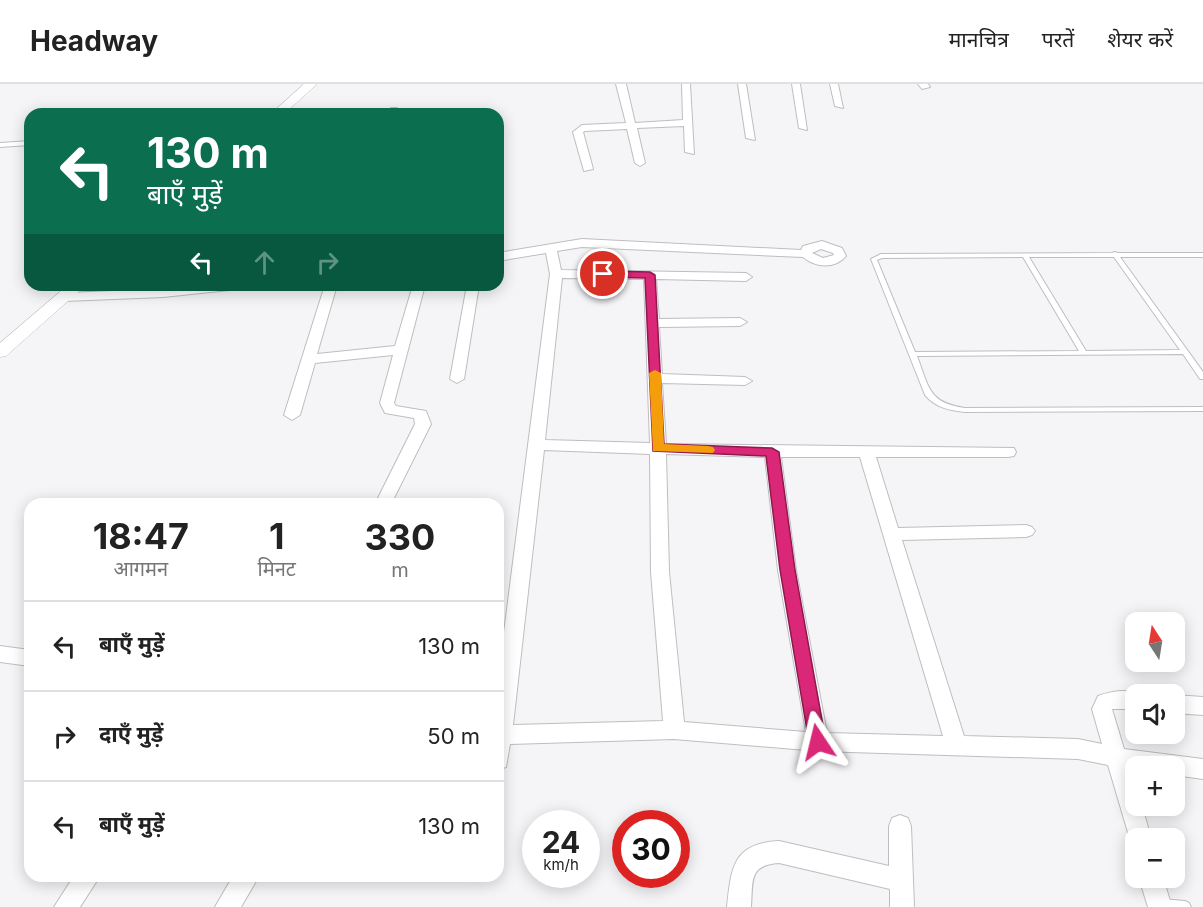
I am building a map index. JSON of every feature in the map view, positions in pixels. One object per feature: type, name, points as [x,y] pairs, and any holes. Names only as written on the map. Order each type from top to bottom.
[{"type":"street","points":[[284,108],[311,84]]},
{"type":"street","points":[[621,84],[640,163]]},
{"type":"street","points":[[686,84],[690,152]]},
{"type":"street","points":[[742,84],[751,138]]},
{"type":"street","points":[[796,84],[804,128]]},
{"type":"street","points":[[834,84],[840,106]]},
{"type":"street","points":[[588,169],[578,132],[582,128],[688,123]]},
{"type":"street","points":[[504,256],[582,243],[806,254]]},
{"type":"street","points":[[504,718],[556,274],[551,250]]},
{"type":"street","points":[[556,274],[746,277]]},
{"type":"street","points":[[650,275],[658,448],[660,572],[674,730]]},
{"type":"street","points":[[0,352],[71,291]]},
{"type":"street","points":[[64,297],[183,291]]},
{"type":"street","points":[[292,415],[329,291]]},
{"type":"street","points":[[386,498],[423,424],[421,414],[417,412],[394,411],[387,407],[417,291]]},
{"type":"street","points":[[457,378],[471,291]]},
{"type":"street","points":[[653,323],[740,322]]},
{"type":"street","points":[[310,359],[401,350]]},
{"type":"street","points":[[655,378],[745,381]]},
{"type":"street","points":[[536,445],[772,452],[1008,452]]},
{"type":"street","points":[[772,452],[788,570],[818,742]]},
{"type":"street","points":[[866,452],[957,747]]},
{"type":"street","points":[[893,534],[1026,531]]},
{"type":"street","points":[[0,654],[24,657]]},
{"type":"street","points":[[1125,700],[1114,699],[1105,702],[1102,709],[1137,828]]},
{"type":"street","points":[[1185,705],[1203,706]]},
{"type":"street","points":[[504,735],[674,730],[818,742],[1078,749],[1203,769]]},
{"type":"street","points":[[900,826],[902,907]]},
{"type":"street","points":[[739,907],[743,872],[747,861],[757,854],[767,852],[779,852],[902,880]]},
{"type":"street","points":[[66,907],[84,882]]},
{"type":"street","points":[[227,907],[243,882]]},
{"type":"street","points":[[1154,888],[1159,906]]},
{"type":"lane","points":[[0,145],[24,144]]},
{"type":"lane","points":[[1115,254],[1203,377]]},
{"type":"lane","points":[[1025,255],[1083,352]]},
{"type":"lane","points":[[1203,255],[876,257],[874,262],[914,354],[929,395],[935,402],[947,408],[965,410],[1203,409]]},
{"type":"lane","points":[[914,354],[1184,352]]},
{"type":"lane","points":[[1159,906],[1185,907]]},
{"type":"slow traffic","points":[[655,373],[658,448],[708,450]]},
{"type":"route","points":[[603,274],[650,275],[658,448],[772,452],[788,570],[818,742]]}]
